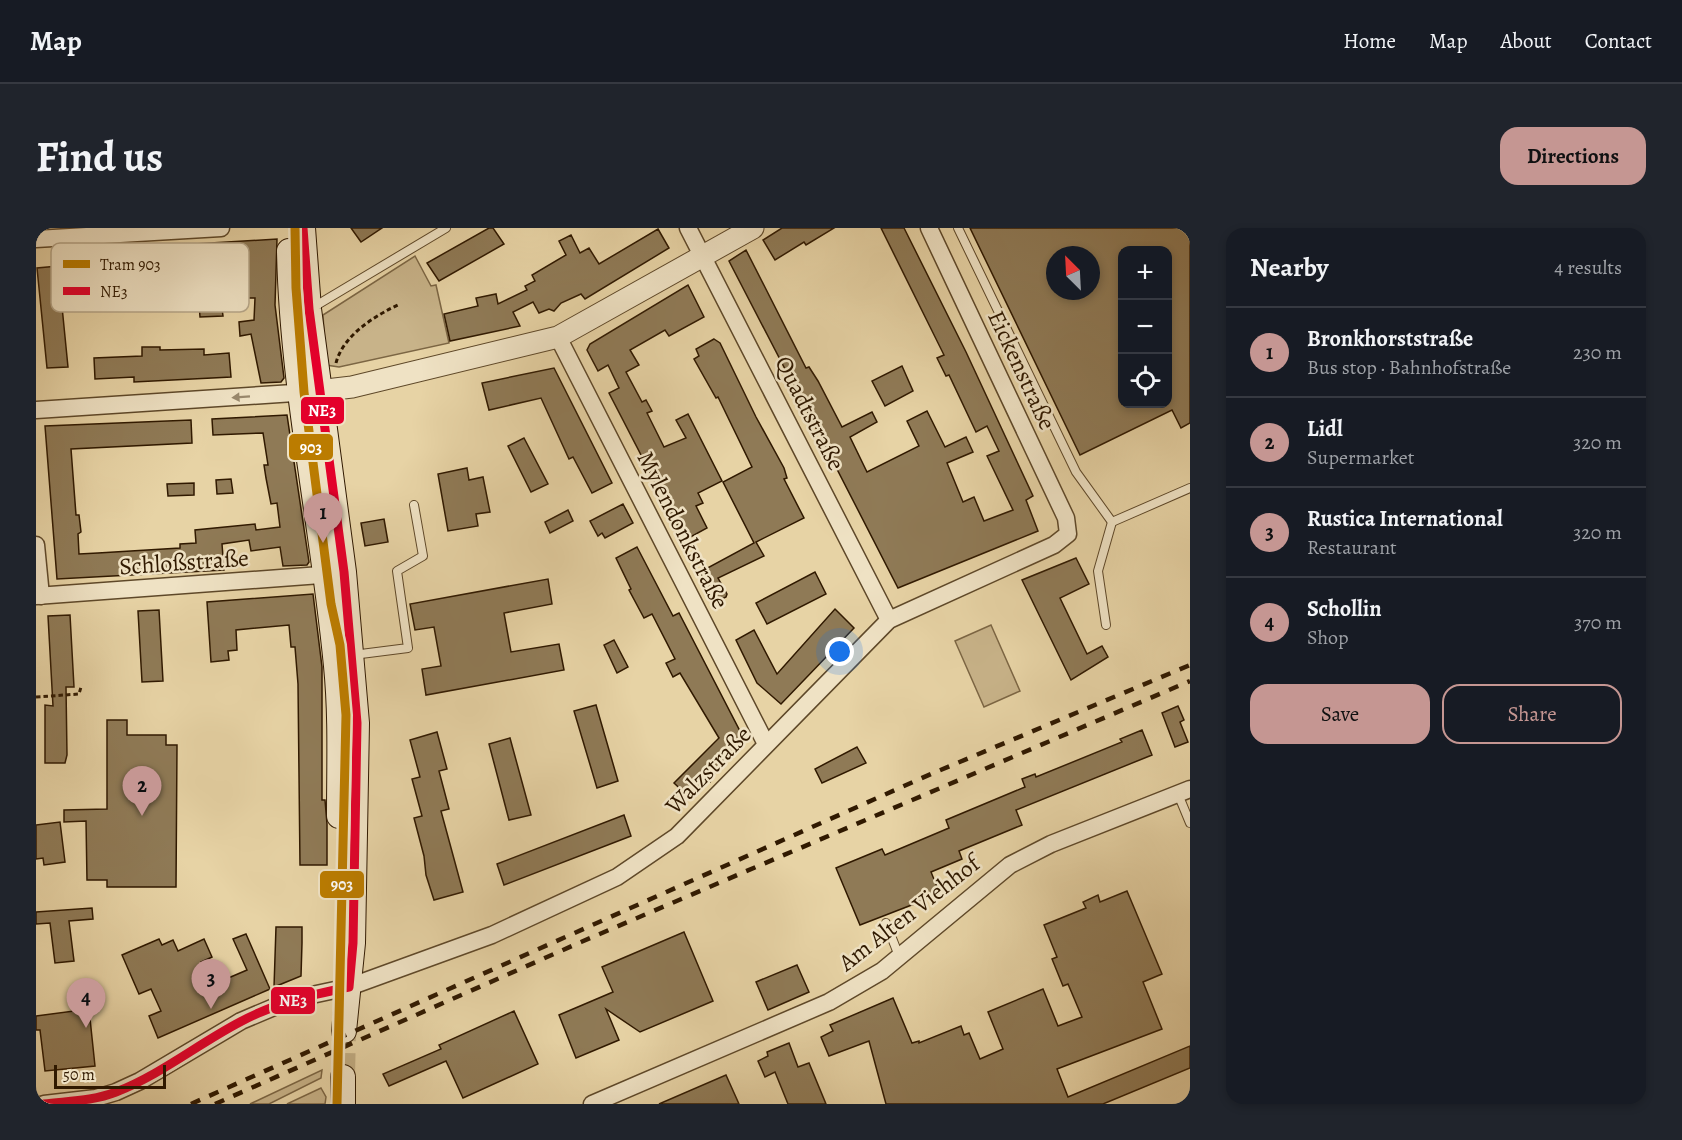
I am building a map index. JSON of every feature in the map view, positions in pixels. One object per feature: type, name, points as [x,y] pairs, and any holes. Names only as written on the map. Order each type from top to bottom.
[{"type":"main road","points":[[289,228],[300,312],[316,391],[349,624],[357,723],[353,943],[343,989]]},
{"type":"main road","points":[[300,312],[303,228]]},
{"type":"main road","points":[[316,391],[340,720],[344,1028]]},
{"type":"main road","points":[[343,1104],[344,1077]]},
{"type":"street","points":[[36,239],[221,228]]},
{"type":"street","name":"Quadtstraße","points":[[688,228],[889,620]]},
{"type":"street","points":[[36,410],[316,391],[558,337],[753,228]]},
{"type":"street","name":"Eickenstraße","points":[[928,228],[1066,518],[1068,534]]},
{"type":"street","name":"Mylendonkstraße","points":[[558,337],[766,744]]},
{"type":"street","name":"Walzstraße","points":[[44,1104],[96,1098],[116,1092],[140,1081],[241,1021],[294,999],[343,989],[492,935],[617,877],[677,836],[889,620],[1054,545],[1068,534]]},
{"type":"street","points":[[36,545],[38,596]]},
{"type":"street","points":[[329,574],[349,624]]},
{"type":"street","name":"Schloßstraße","points":[[38,596],[329,574]]},
{"type":"street","name":"Am Alten Viehhof","points":[[592,1104],[829,1002],[882,970],[1010,865],[1051,844],[1184,792]]},
{"type":"lane","points":[[300,312],[320,305],[446,228]]},
{"type":"lane","points":[[958,228],[1076,472],[1112,522]]},
{"type":"lane","points":[[1112,522],[1190,488]]},
{"type":"lane","points":[[352,656],[408,648],[397,571],[423,556],[414,505]]},
{"type":"lane","points":[[1106,625],[1098,571],[1112,522]]},
{"type":"lane","points":[[1184,792],[1190,823]]},
{"type":"lane","points":[[886,923],[899,956]]},
{"type":"path","points":[[316,391],[335,369],[339,354],[358,330],[382,312],[400,304]]},
{"type":"path","points":[[36,697],[79,694],[81,687]]},
{"type":"shaded area","points":[[415,256],[431,286],[436,285],[449,343],[339,367],[326,365],[323,315]]},
{"type":"shaded area","points":[[991,625],[1020,691],[984,707],[955,641]]},
{"type":"shaded area","points":[[322,1070],[321,1078],[269,1104],[250,1104]]},
{"type":"shaded area","points":[[321,1088],[326,1097],[325,1104],[287,1104]]},
{"type":"building","points":[[351,228],[382,228],[361,242]]},
{"type":"building","points":[[489,228],[493,228],[504,244],[439,281],[427,263]]},
{"type":"building","points":[[782,228],[834,228],[806,245],[804,242],[775,260],[763,240]]},
{"type":"building","points":[[881,228],[904,228],[966,352],[1033,496],[1026,500],[1038,531],[898,588],[804,405],[797,403],[800,398],[729,261],[746,250],[806,368],[809,367],[818,381],[842,427],[872,412],[877,422],[850,437],[867,472],[919,446],[907,421],[927,411],[945,447],[966,437],[973,452],[947,463],[963,502],[974,497],[984,521],[1013,510],[987,456],[999,451],[987,426],[976,432],[949,375],[946,376],[937,358],[944,355]]},
{"type":"building","points":[[970,228],[1190,228],[1190,423],[1181,428],[1172,410],[1080,455]]},
{"type":"building","points":[[658,229],[669,248],[585,299],[581,294],[561,303],[554,311],[549,309],[539,313],[533,302],[513,312],[520,326],[450,341],[444,314],[478,306],[476,298],[496,294],[498,304],[527,290],[525,286],[535,281],[532,275],[566,255],[559,241],[571,235],[580,253],[589,248],[599,264]]},
{"type":"building","points":[[277,239],[275,305],[284,378],[281,382],[261,383],[251,334],[240,336],[239,322],[254,320],[255,298],[249,298],[249,243],[211,243]]},
{"type":"building","points":[[51,267],[51,312],[63,312],[68,367],[47,368],[37,268]]},
{"type":"building","points":[[688,285],[704,317],[669,336],[665,330],[630,350],[639,365],[626,372],[642,402],[646,400],[652,411],[647,413],[664,447],[686,438],[676,420],[688,414],[722,481],[698,493],[703,503],[696,506],[707,528],[685,540],[609,393],[619,388],[608,365],[598,371],[587,350],[590,344]]},
{"type":"building","points":[[200,312],[222,312],[223,316],[200,317]]},
{"type":"building","points":[[714,339],[720,343],[784,468],[787,478],[784,479],[804,518],[756,542],[764,556],[718,578],[727,594],[726,597],[716,602],[700,572],[754,543],[723,482],[752,467],[718,397],[716,398],[694,359],[699,356],[696,349]]},
{"type":"building","points":[[142,347],[160,347],[160,350],[204,349],[204,355],[229,353],[231,377],[134,382],[134,377],[95,379],[94,358],[142,356]]},
{"type":"building","points":[[902,366],[913,391],[885,406],[872,381]]},
{"type":"building","points":[[554,368],[612,483],[592,493],[573,457],[569,459],[541,398],[489,410],[482,383]]},
{"type":"building","points":[[287,415],[309,562],[307,565],[283,566],[280,547],[251,551],[249,540],[222,544],[224,570],[57,579],[45,426],[191,420],[192,443],[71,449],[76,515],[79,515],[81,532],[78,534],[79,554],[180,548],[180,544],[196,543],[195,530],[255,524],[256,530],[280,527],[277,503],[271,504],[266,478],[264,465],[268,465],[263,433],[213,435],[212,419]]},
{"type":"building","points":[[524,438],[548,484],[531,492],[508,446]]},
{"type":"building","points":[[467,468],[469,480],[483,477],[490,512],[476,514],[478,526],[448,531],[438,474]]},
{"type":"building","points":[[231,479],[233,493],[217,494],[216,480]]},
{"type":"building","points":[[194,483],[194,495],[168,496],[167,484]]},
{"type":"building","points":[[623,504],[633,523],[605,538],[602,533],[598,536],[590,521]]},
{"type":"building","points":[[568,510],[573,521],[550,533],[545,522]]},
{"type":"building","points":[[384,519],[388,542],[365,546],[361,523]]},
{"type":"building","points":[[637,547],[673,616],[679,613],[743,737],[736,740],[741,746],[713,775],[710,782],[707,781],[691,799],[674,783],[719,738],[680,673],[673,677],[666,663],[675,659],[652,614],[644,618],[629,590],[631,589],[616,558]]},
{"type":"building","points":[[1076,558],[1089,584],[1060,598],[1087,654],[1102,646],[1108,657],[1071,680],[1022,580]]},
{"type":"building","points":[[815,572],[826,594],[767,624],[756,603]]},
{"type":"building","points":[[548,579],[552,604],[504,613],[511,652],[559,644],[564,670],[426,695],[422,669],[441,666],[434,627],[415,630],[410,604]]},
{"type":"building","points":[[313,594],[322,667],[322,800],[325,800],[327,824],[327,865],[300,865],[298,684],[295,647],[291,647],[289,625],[236,630],[237,650],[228,651],[229,660],[211,662],[207,602]]},
{"type":"building","points":[[835,609],[854,628],[781,704],[757,683],[736,640],[754,630],[777,674]]},
{"type":"building","points":[[159,610],[163,681],[142,682],[138,611]]},
{"type":"building","points":[[70,615],[74,687],[66,687],[67,755],[65,763],[45,763],[45,705],[53,706],[48,616]]},
{"type":"building","points":[[614,640],[628,667],[617,673],[604,645]]},
{"type":"building","points":[[596,705],[618,781],[597,788],[574,711]]},
{"type":"building","points":[[1178,706],[1184,720],[1180,722],[1188,742],[1175,747],[1162,713]]},
{"type":"building","points":[[107,720],[127,720],[127,735],[166,735],[166,745],[177,745],[176,887],[107,887],[107,880],[87,880],[86,821],[64,822],[64,810],[107,809]]},
{"type":"building","points":[[1142,730],[1152,755],[1016,810],[1022,825],[959,851],[962,859],[931,872],[940,894],[860,925],[836,868],[882,849],[885,855],[949,828],[946,820],[1025,787],[1022,779],[1035,774],[1036,777],[1122,742],[1120,739]]},
{"type":"building","points":[[437,732],[447,769],[439,771],[449,809],[441,811],[463,892],[434,900],[426,875],[424,856],[414,818],[422,816],[412,779],[420,777],[410,740]]},
{"type":"building","points":[[510,738],[531,815],[509,820],[489,744]]},
{"type":"building","points":[[857,747],[866,763],[822,783],[815,769]]},
{"type":"building","points":[[624,815],[631,836],[504,885],[497,864]]},
{"type":"building","points":[[60,822],[65,862],[44,865],[43,858],[36,859],[36,825]]},
{"type":"building","points":[[1127,891],[1162,974],[1143,982],[1162,1029],[1057,1069],[1068,1097],[1190,1046],[1190,1068],[1103,1104],[886,1104],[869,1041],[829,1056],[821,1037],[833,1031],[830,1025],[893,998],[912,1043],[919,1041],[919,1043],[961,1026],[964,1035],[969,1033],[980,1059],[1003,1049],[988,1012],[1043,989],[1058,1026],[1082,1017],[1068,984],[1063,986],[1052,959],[1057,957],[1044,925],[1086,908],[1083,902],[1098,895],[1100,902]]},
{"type":"building","points":[[92,908],[93,919],[69,921],[74,961],[55,963],[50,923],[36,924],[36,912]]},
{"type":"building","points":[[276,927],[302,927],[301,976],[274,987]]},
{"type":"building","points":[[684,932],[713,1001],[640,1032],[606,1009],[619,1040],[576,1058],[559,1015],[613,992],[602,967]]},
{"type":"building","points":[[246,934],[270,989],[158,1038],[149,1016],[161,1011],[151,989],[139,994],[122,955],[159,939],[162,945],[173,940],[178,951],[204,939],[212,957],[201,962],[212,985],[247,970],[233,939]]},
{"type":"building","points":[[797,965],[809,992],[768,1010],[756,982]]},
{"type":"building","points":[[89,1009],[95,1066],[45,1071],[40,1030],[36,1030],[36,1016]]},
{"type":"building","points":[[514,1011],[538,1064],[463,1098],[446,1061],[389,1086],[383,1074],[441,1049],[439,1045]]},
{"type":"building","points":[[789,1043],[798,1067],[809,1063],[826,1104],[788,1104],[775,1072],[765,1077],[758,1061],[768,1056],[767,1052]]},
{"type":"building","points":[[726,1075],[739,1104],[659,1104]]},
{"type":"tunnel","points":[[343,1077],[344,1031]]},
{"type":"railway","points":[[191,1104],[931,774],[1190,665]]},
{"type":"railway","points":[[215,1104],[581,942],[1190,681]]},
{"type":"tram line","name":"903","points":[[295,228],[296,288],[304,392],[331,604],[340,645],[346,715],[337,1104]]},
{"type":"transit line","name":"NE3","points":[[44,1104],[89,1099],[116,1092],[148,1077],[253,1015],[293,1000],[349,987],[353,943],[357,723],[344,572],[309,309],[303,228]]},
{"type":"place","name":"Bronkhorststraße","points":[[323,543]]},
{"type":"place","name":"Lidl","points":[[142,816]]},
{"type":"place","name":"Rustica International","points":[[211,1009]]},
{"type":"place","name":"Schollin","points":[[86,1028]]}]
